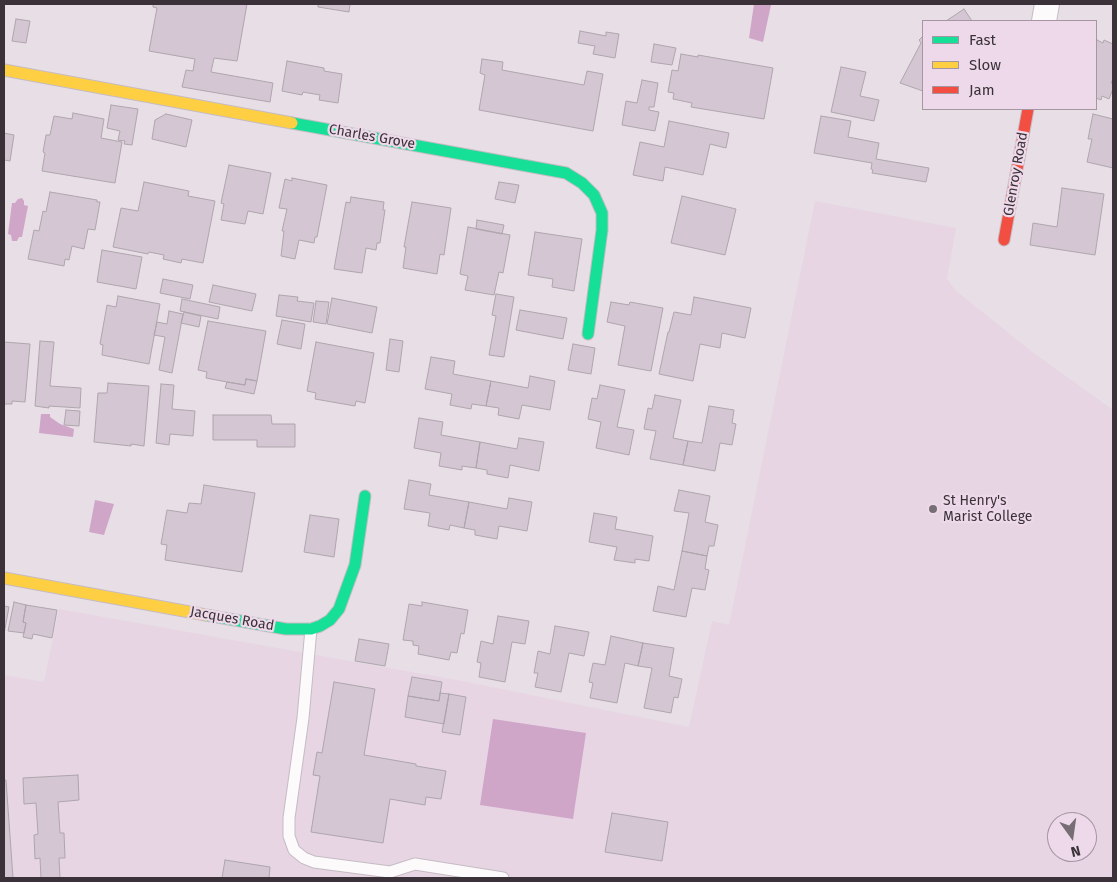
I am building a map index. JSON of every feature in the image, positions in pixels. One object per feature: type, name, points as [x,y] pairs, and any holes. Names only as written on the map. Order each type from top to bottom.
[{"type":"street","points":[[1044,20],[1047,4]]},
{"type":"street","name":"Charles Grove","points":[[4,70],[566,173],[582,183],[594,195],[602,213],[602,230],[588,334]]},
{"type":"street","name":"Glenroy Road","points":[[1004,240],[1028,110]]},
{"type":"street","points":[[311,630],[330,620],[339,609],[344,597],[355,565],[365,496]]},
{"type":"street","name":"Jacques Road","points":[[4,578],[286,629],[311,630]]},
{"type":"lane","points":[[311,630],[303,718],[289,818],[289,836],[294,850],[304,858],[314,862],[390,875],[415,864],[502,878]]},
{"type":"shaded area","points":[[754,4],[771,5],[763,42],[749,38]]},
{"type":"shaded area","points":[[22,198],[24,205],[28,206],[22,237],[19,237],[17,241],[12,241],[11,235],[8,234],[12,203]]},
{"type":"shaded area","name":"St Henry's Marist College","points":[[815,201],[956,228],[947,279],[955,290],[1031,351],[1113,410],[1113,878],[4,878],[4,675],[44,682],[59,609],[462,681],[689,727],[712,621],[729,625]]},
{"type":"shaded area","points":[[41,414],[50,414],[50,417],[60,424],[74,429],[73,437],[39,433]]},
{"type":"shaded area","points":[[95,500],[114,504],[104,535],[89,532]]},
{"type":"shaded area","points":[[493,719],[586,733],[573,819],[480,805]]},
{"type":"building","points":[[153,4],[247,4],[237,61],[214,58],[211,72],[273,83],[270,102],[182,87],[186,70],[193,71],[195,59],[149,51],[157,8],[153,7]]},
{"type":"building","points":[[318,4],[350,4],[349,12],[318,7]]},
{"type":"building","points":[[964,9],[971,20],[948,20]]},
{"type":"building","points":[[16,19],[30,21],[26,43],[12,41]]},
{"type":"building","points":[[580,31],[606,36],[606,32],[619,34],[615,58],[593,54],[595,46],[578,43]]},
{"type":"building","points":[[922,37],[922,91],[900,83],[921,43],[919,40]]},
{"type":"building","points":[[1097,40],[1103,43],[1104,40],[1113,44],[1113,79],[1111,83],[1113,84],[1113,89],[1109,99],[1102,96],[1101,100],[1097,98]]},
{"type":"building","points":[[654,44],[676,48],[672,65],[651,62]]},
{"type":"building","points":[[681,54],[698,57],[698,55],[773,68],[764,119],[691,107],[692,103],[673,99],[674,93],[668,92],[672,70],[678,71]]},
{"type":"building","points":[[482,59],[503,62],[502,70],[584,85],[587,71],[603,74],[593,131],[479,110],[485,75],[480,73]]},
{"type":"building","points":[[287,61],[324,68],[324,71],[342,74],[338,103],[319,100],[320,95],[303,92],[302,95],[282,91]]},
{"type":"building","points":[[841,67],[866,72],[860,96],[879,100],[874,121],[831,112]]},
{"type":"building","points":[[642,80],[658,83],[654,107],[649,107],[649,110],[659,112],[655,131],[622,125],[626,101],[637,103]]},
{"type":"building","points":[[111,105],[138,109],[132,145],[124,144],[125,141],[118,140],[120,131],[107,128]]},
{"type":"building","points":[[73,113],[104,119],[101,138],[122,142],[115,183],[42,171],[46,135],[50,135],[54,116],[72,119]]},
{"type":"building","points":[[166,114],[192,120],[186,147],[152,139],[155,120]]},
{"type":"building","points":[[1093,114],[1113,119],[1113,168],[1087,162],[1092,139],[1088,139]]},
{"type":"building","points":[[821,116],[851,121],[848,137],[879,143],[876,159],[929,168],[926,182],[872,173],[872,163],[814,153]]},
{"type":"building","points":[[669,121],[729,133],[726,148],[710,144],[703,175],[665,167],[663,181],[633,175],[640,142],[664,147]]},
{"type":"building","points":[[4,133],[14,135],[10,161],[4,160]]},
{"type":"building","points":[[229,165],[271,173],[263,214],[248,211],[245,224],[221,220],[224,204],[221,203]]},
{"type":"building","points":[[292,178],[327,185],[317,237],[315,237],[314,243],[299,240],[295,259],[281,256],[284,231],[282,231],[287,209],[279,208],[285,179],[292,181]]},
{"type":"building","points":[[144,182],[189,191],[188,196],[215,201],[203,263],[182,259],[181,263],[163,259],[164,255],[113,247],[121,208],[138,211]]},
{"type":"building","points":[[499,182],[519,185],[515,203],[495,199]]},
{"type":"building","points":[[1062,188],[1104,194],[1095,255],[1030,245],[1033,223],[1057,227]]},
{"type":"building","points":[[50,192],[100,202],[95,230],[88,229],[84,249],[72,246],[69,260],[65,259],[64,266],[28,259],[34,230],[39,231],[43,211],[46,212]]},
{"type":"building","points":[[682,196],[736,209],[725,255],[671,243]]},
{"type":"building","points":[[351,197],[384,202],[383,210],[385,210],[380,243],[377,243],[376,250],[366,248],[362,273],[334,269],[346,202],[350,203]]},
{"type":"building","points":[[412,202],[451,208],[444,255],[440,254],[437,274],[403,268],[406,247],[404,247]]},
{"type":"building","points":[[477,220],[504,225],[502,234],[476,229]]},
{"type":"building","points":[[468,227],[510,235],[503,273],[499,272],[494,295],[465,290],[468,276],[460,274]]},
{"type":"building","points":[[535,232],[582,239],[574,291],[552,287],[553,279],[528,275]]},
{"type":"building","points":[[102,250],[142,257],[136,289],[97,282]]},
{"type":"building","points":[[163,279],[193,285],[190,299],[160,293]]},
{"type":"building","points":[[213,285],[256,294],[252,311],[209,302]]},
{"type":"building","points":[[496,294],[514,297],[504,357],[489,355],[496,316],[492,315]]},
{"type":"building","points":[[279,295],[298,297],[297,301],[314,303],[311,322],[276,316]]},
{"type":"building","points":[[118,296],[160,304],[149,364],[102,355],[103,345],[100,344],[107,305],[116,307]]},
{"type":"building","points":[[694,297],[751,308],[745,338],[722,333],[720,348],[700,344],[693,381],[659,374],[674,312],[691,315]]},
{"type":"building","points":[[332,298],[377,307],[372,333],[327,324]]},
{"type":"building","points":[[182,299],[220,307],[218,319],[180,311]]},
{"type":"building","points":[[316,301],[329,302],[326,324],[313,322]]},
{"type":"building","points":[[611,302],[629,305],[630,302],[663,308],[651,371],[618,365],[625,326],[607,322]]},
{"type":"building","points":[[520,310],[567,318],[563,339],[516,330]]},
{"type":"building","points":[[169,311],[183,314],[172,373],[159,370],[165,337],[154,335],[157,322],[167,324]]},
{"type":"building","points":[[184,312],[201,316],[199,327],[181,323]]},
{"type":"building","points":[[282,320],[305,324],[301,349],[277,344]]},
{"type":"building","points":[[208,321],[266,331],[257,381],[246,379],[245,385],[227,382],[206,378],[207,372],[198,370]]},
{"type":"building","points":[[390,339],[403,341],[399,372],[386,370]]},
{"type":"building","points":[[40,341],[54,342],[50,386],[81,388],[80,408],[35,406]]},
{"type":"building","points":[[4,342],[30,344],[25,402],[12,401],[12,404],[4,404]]},
{"type":"building","points":[[316,342],[374,353],[365,403],[356,401],[355,406],[315,399],[316,393],[307,391]]},
{"type":"building","points":[[573,344],[595,348],[591,374],[568,370]]},
{"type":"building","points":[[431,357],[455,361],[453,374],[491,381],[486,406],[472,404],[471,409],[450,405],[452,394],[425,389]]},
{"type":"building","points":[[530,376],[555,381],[550,410],[522,405],[519,419],[498,415],[499,408],[486,406],[491,381],[528,388]]},
{"type":"building","points":[[246,379],[257,381],[254,394],[225,388],[227,382],[245,385]]},
{"type":"building","points":[[108,383],[149,386],[144,446],[94,442],[98,393],[107,393]]},
{"type":"building","points":[[161,384],[174,385],[172,409],[195,411],[193,436],[170,434],[169,445],[156,443]]},
{"type":"building","points":[[600,385],[625,390],[617,427],[634,430],[629,455],[596,448],[601,422],[588,419],[592,398],[597,399]]},
{"type":"building","points":[[655,395],[681,400],[673,438],[688,441],[683,465],[650,459],[656,431],[644,429],[648,408],[652,409]]},
{"type":"building","points":[[709,406],[734,410],[732,423],[736,424],[732,445],[720,443],[715,471],[683,465],[688,441],[702,443]]},
{"type":"building","points":[[66,410],[80,411],[79,426],[64,425]]},
{"type":"building","points":[[213,415],[271,415],[272,424],[295,424],[295,447],[257,447],[257,440],[213,440]]},
{"type":"building","points":[[419,418],[443,422],[441,435],[480,442],[476,468],[462,466],[462,470],[439,466],[441,453],[414,448]]},
{"type":"building","points":[[519,438],[544,442],[539,471],[510,465],[508,478],[487,474],[487,470],[476,468],[480,442],[517,449]]},
{"type":"building","points":[[409,480],[431,484],[429,495],[469,502],[464,528],[450,525],[449,530],[428,526],[430,513],[404,509]]},
{"type":"building","points":[[204,485],[255,493],[242,572],[165,560],[167,545],[161,544],[167,510],[187,513],[189,503],[201,504]]},
{"type":"building","points":[[679,490],[710,496],[705,522],[718,525],[714,546],[709,546],[707,556],[682,551],[689,513],[674,511]]},
{"type":"building","points":[[509,498],[532,502],[527,531],[499,526],[497,539],[475,535],[475,530],[464,528],[469,502],[507,509]]},
{"type":"building","points":[[594,513],[617,517],[615,529],[653,536],[649,561],[635,559],[635,563],[614,560],[617,547],[589,542]]},
{"type":"building","points":[[310,515],[339,519],[334,557],[304,552]]},
{"type":"building","points":[[682,551],[707,556],[705,569],[709,570],[705,590],[692,588],[686,617],[653,611],[658,586],[674,590]]},
{"type":"building","points":[[14,602],[26,605],[23,622],[26,623],[24,633],[8,631]]},
{"type":"building","points":[[422,602],[468,610],[464,634],[461,633],[457,653],[451,652],[449,660],[418,654],[419,646],[413,645],[413,641],[403,640],[409,604],[422,606]]},
{"type":"building","points":[[26,605],[57,610],[52,638],[33,634],[32,639],[23,637],[26,623],[23,622]]},
{"type":"building","points":[[4,606],[9,607],[4,634]]},
{"type":"building","points":[[498,616],[529,621],[525,644],[512,642],[505,682],[479,677],[481,663],[477,662],[481,641],[493,644]]},
{"type":"building","points":[[555,626],[589,632],[584,656],[569,653],[561,692],[535,687],[538,673],[534,673],[538,651],[550,654]]},
{"type":"building","points":[[611,636],[643,643],[638,666],[625,663],[617,703],[590,698],[593,683],[589,682],[593,663],[605,665]]},
{"type":"building","points":[[359,639],[389,644],[385,666],[355,661]]},
{"type":"building","points":[[643,643],[674,648],[669,676],[682,679],[678,698],[674,697],[671,713],[644,708],[652,668],[638,666]]},
{"type":"building","points":[[412,677],[442,682],[439,701],[408,696]]},
{"type":"building","points":[[334,682],[375,689],[364,755],[446,771],[441,799],[426,797],[425,805],[390,799],[383,843],[311,832],[320,776],[313,775],[317,752],[322,753]]},
{"type":"building","points":[[440,693],[449,694],[444,724],[405,717],[408,696],[439,701]]},
{"type":"building","points":[[449,694],[466,697],[460,735],[442,732]]},
{"type":"building","points":[[78,775],[79,800],[58,802],[60,833],[64,833],[65,858],[59,858],[60,878],[41,878],[40,858],[35,859],[34,835],[38,834],[36,803],[24,804],[23,778]]},
{"type":"building","points":[[4,780],[6,780],[13,878],[4,878]]},
{"type":"building","points":[[612,813],[668,822],[662,861],[605,852]]},
{"type":"building","points":[[225,860],[270,867],[269,878],[222,878]]},
{"type":"traffic: fast","points":[[292,123],[566,173],[582,183],[594,195],[602,213],[602,230],[588,334]]},
{"type":"traffic: fast","points":[[206,615],[286,629],[311,629],[330,620],[339,609],[355,565],[365,496]]},
{"type":"traffic: slow","points":[[4,70],[292,123]]},
{"type":"traffic: slow","points":[[4,578],[206,615]]},
{"type":"traffic: jam","points":[[1004,240],[1028,110]]},
{"type":"place","name":"St Henry's Marist College","points":[[933,509]]}]
